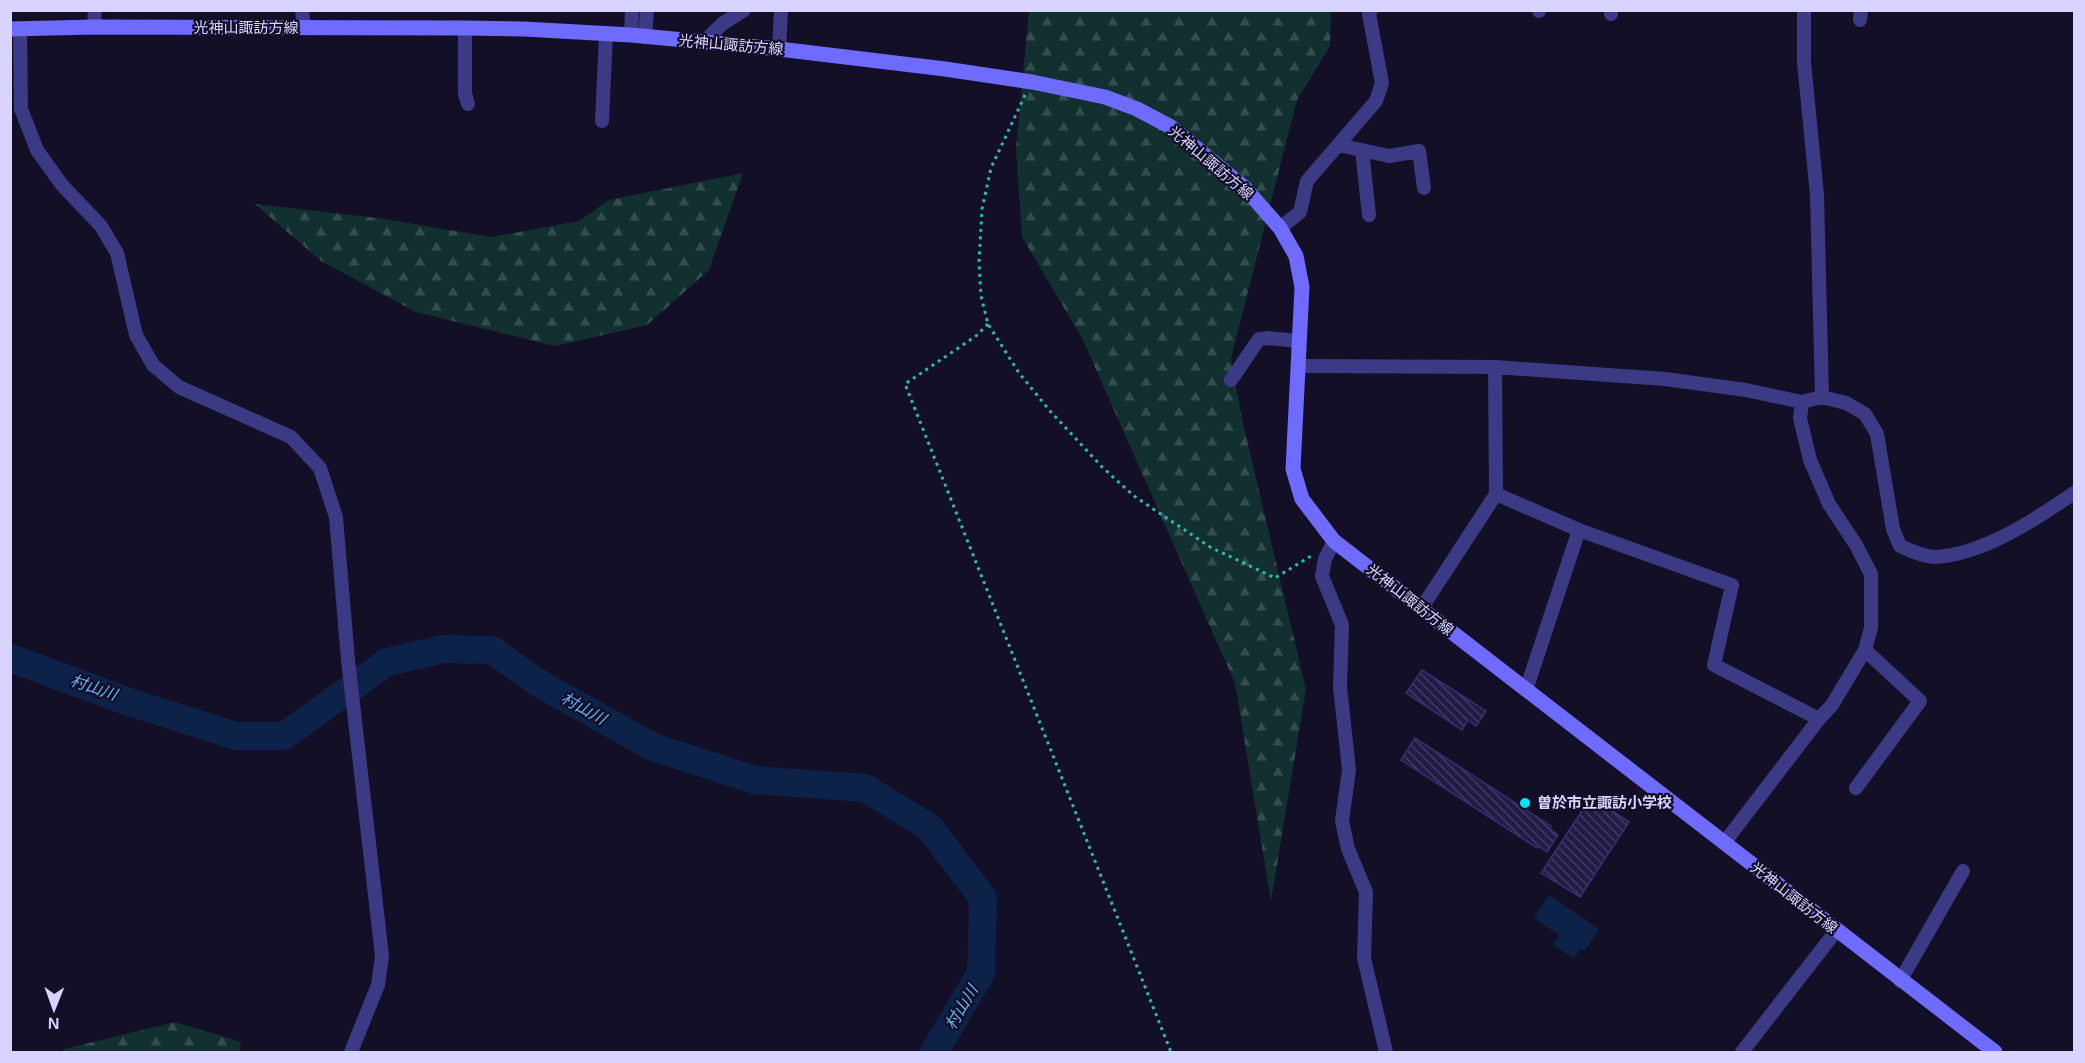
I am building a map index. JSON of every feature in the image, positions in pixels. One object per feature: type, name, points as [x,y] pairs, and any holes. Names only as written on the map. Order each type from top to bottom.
[{"type":"main road","name":"光神山諏訪方線","points":[[15,29],[94,27],[465,28],[638,36],[779,49],[945,69],[1032,82],[1105,97],[1137,109],[1171,127],[1245,188],[1280,228],[1296,256],[1302,286],[1293,469],[1302,499],[1334,541],[1995,1053]]},
{"type":"street","points":[[94,27],[95,10]]},
{"type":"street","points":[[302,10],[303,28]]},
{"type":"street","points":[[632,10],[638,36]]},
{"type":"street","points":[[638,36],[647,10]]},
{"type":"street","points":[[704,42],[722,24],[744,10]]},
{"type":"street","points":[[779,49],[781,10]]},
{"type":"street","points":[[1280,228],[1300,212],[1307,181],[1376,101],[1382,83],[1369,14],[1371,10]]},
{"type":"street","points":[[1804,10],[1804,62],[1817,195],[1822,397]]},
{"type":"street","points":[[465,28],[465,94],[468,104]]},
{"type":"street","points":[[15,29],[21,109],[37,150],[62,185],[101,226],[117,253],[136,335],[153,365],[178,387],[291,437],[320,468],[336,517],[348,660],[382,956],[378,985],[351,1053]]},
{"type":"street","points":[[602,121],[606,34]]},
{"type":"street","points":[[1338,145],[1389,156],[1419,151],[1424,188]]},
{"type":"street","points":[[1362,150],[1369,215]]},
{"type":"street","points":[[1231,380],[1259,339],[1299,341]]},
{"type":"street","points":[[1299,366],[1495,367],[1665,379],[1746,390],[1802,402],[1822,397],[1846,403],[1865,414],[1877,434],[1893,529],[1900,546],[1913,552],[1935,557],[1970,549],[2002,538],[2074,493]]},
{"type":"street","points":[[1421,609],[1497,494],[1495,367]]},
{"type":"street","points":[[1724,843],[1832,705],[1865,650],[1871,628],[1871,574],[1856,545],[1829,504],[1810,460],[1800,418],[1802,402]]},
{"type":"street","points":[[1497,494],[1579,530],[1732,585],[1714,664],[1819,719]]},
{"type":"street","points":[[1526,690],[1579,530]]},
{"type":"street","points":[[1334,541],[1325,559],[1322,576],[1342,624],[1340,687],[1349,770],[1342,821],[1348,849],[1366,892],[1364,958],[1386,1053]]},
{"type":"street","points":[[1856,788],[1920,700],[1865,650]]},
{"type":"street","points":[[1900,981],[1963,871]]},
{"type":"street","points":[[1742,1053],[1836,931]]},
{"type":"path","points":[[1032,82],[990,168],[982,209],[979,262],[981,297],[988,324],[1019,373],[1050,411],[1134,496],[1210,547],[1275,578],[1334,541]]},
{"type":"path","points":[[988,324],[976,336],[905,384],[1171,1053]]},
{"type":"green space","points":[[1029,11],[1331,11],[1330,46],[1297,100],[1231,358],[1242,419],[1306,689],[1271,901],[1235,683],[1082,338],[1022,237],[1016,148]]},
{"type":"green space","points":[[743,173],[709,270],[647,325],[555,346],[416,312],[321,261],[255,204],[378,218],[491,237],[579,221],[609,200]]},
{"type":"green space","points":[[175,1022],[241,1042],[240,1052],[63,1052],[64,1049]]},
{"type":"water","points":[[1549,895],[1599,929],[1585,951],[1580,949],[1574,958],[1553,945],[1559,935],[1534,918]]},
{"type":"building","points":[[1422,670],[1486,711],[1476,726],[1468,720],[1462,730],[1406,693]]},
{"type":"building","points":[[1415,738],[1551,826],[1550,829],[1558,835],[1547,852],[1538,846],[1537,848],[1401,760]]},
{"type":"building","points":[[1591,797],[1629,822],[1580,897],[1541,873]]},
{"type":"waterway","name":"村山川","points":[[10,658],[132,703],[236,736],[284,736],[387,662],[444,649],[492,650],[540,684],[653,747],[755,780],[865,788],[929,827],[983,898],[981,973],[934,1052]]},
{"type":"place","name":"曽於市立諏訪小学校","points":[[1525,803]]}]
